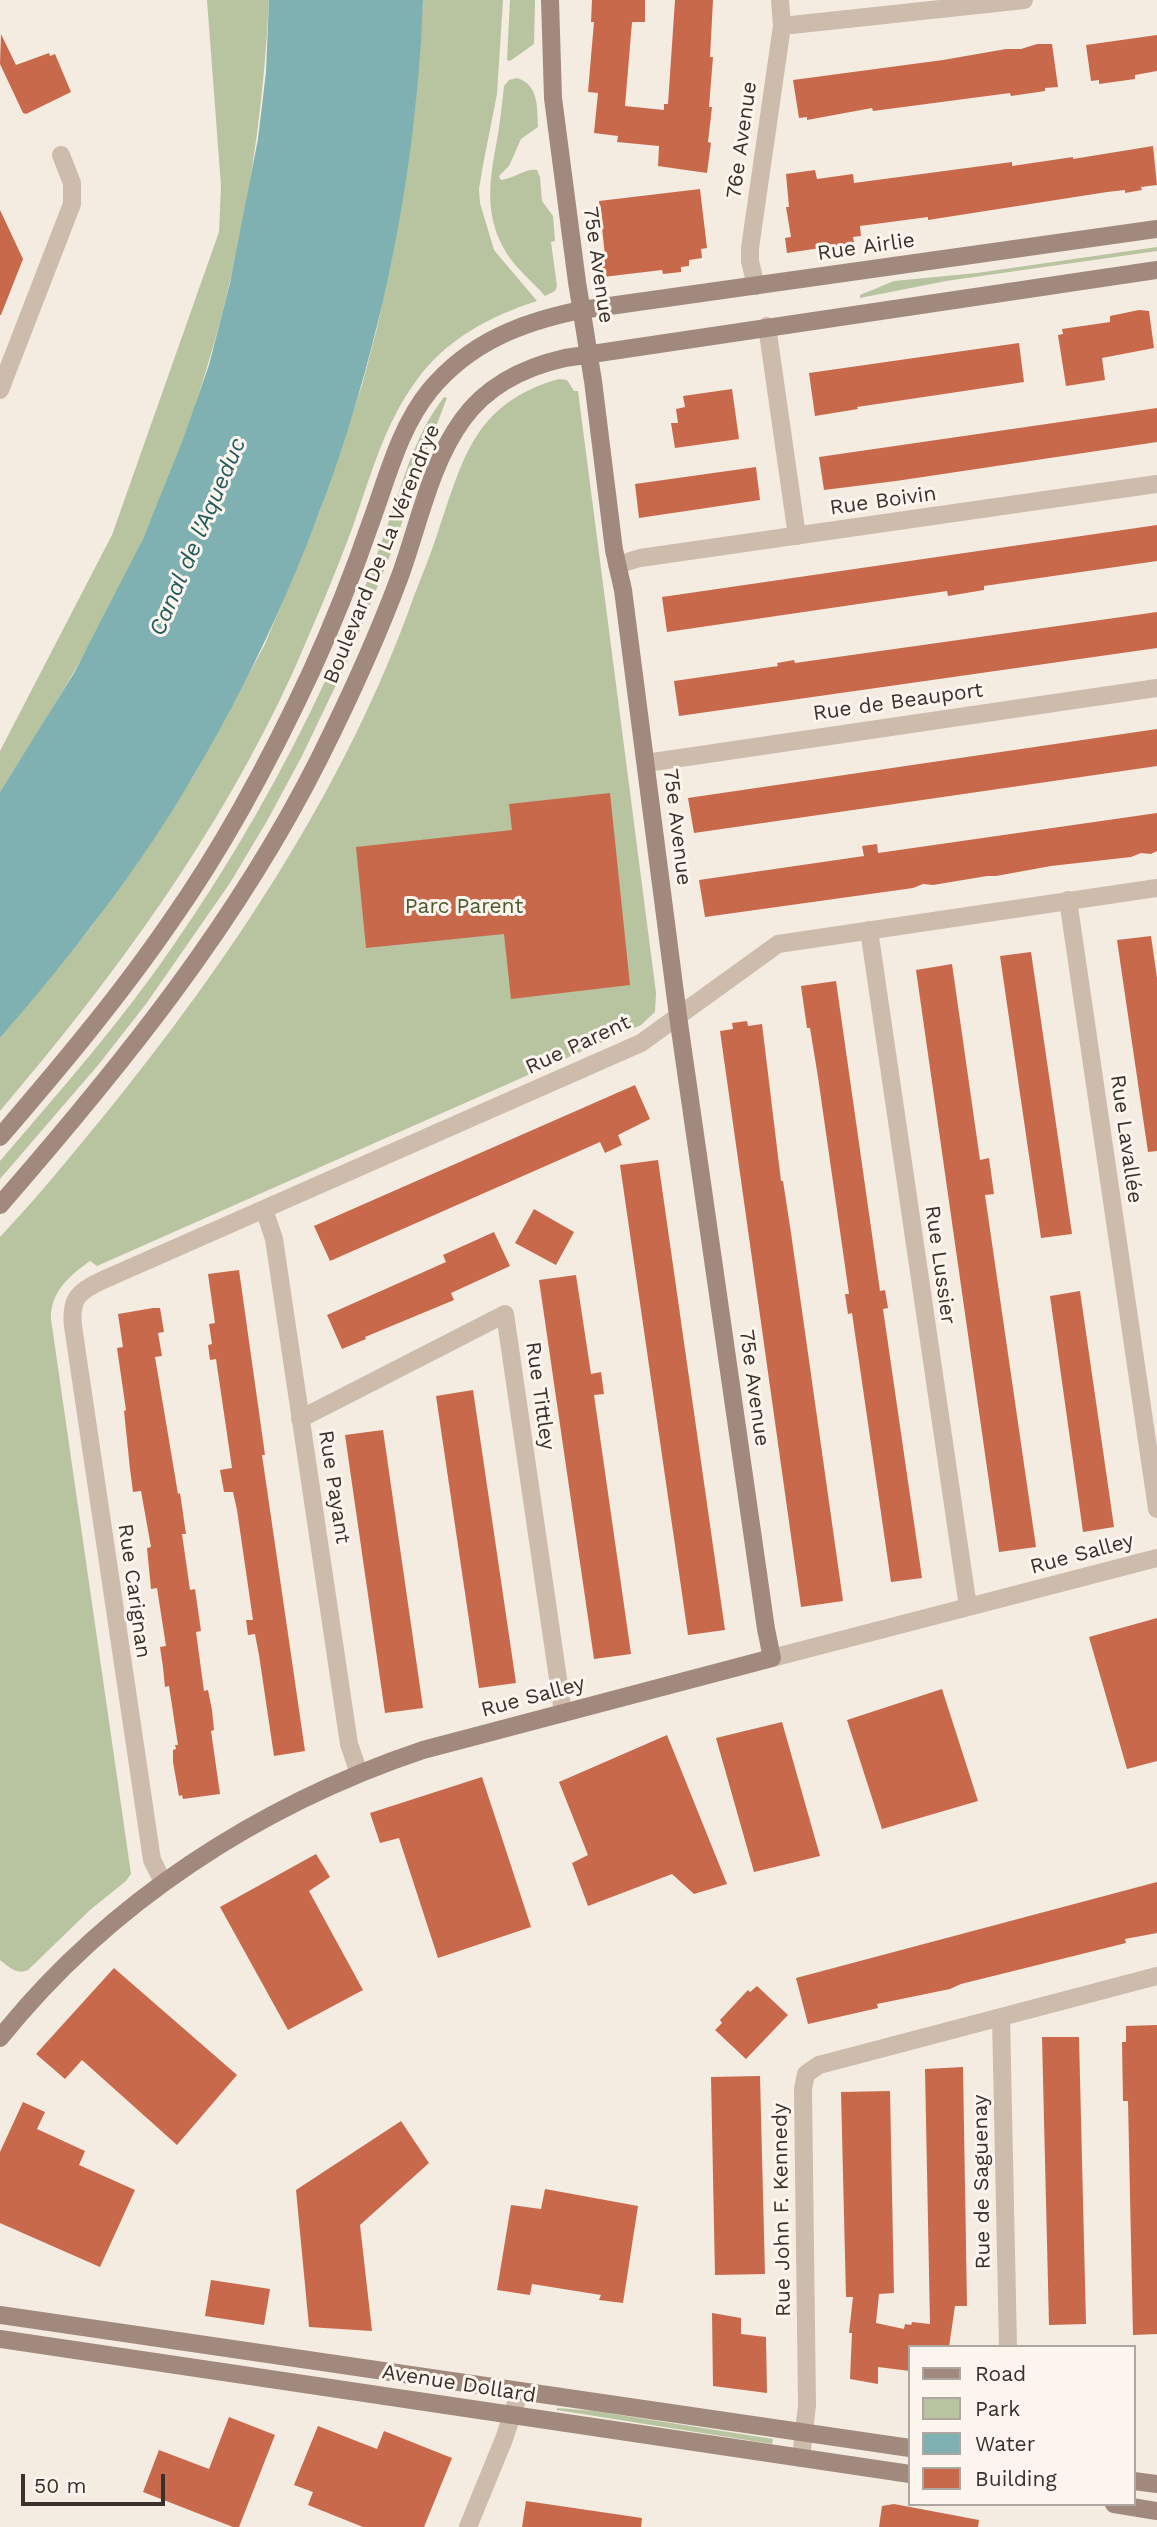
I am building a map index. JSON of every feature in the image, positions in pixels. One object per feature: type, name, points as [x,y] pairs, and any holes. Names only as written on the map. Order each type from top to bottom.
[{"type":"main road","name":"75e Avenue","points":[[550,0],[553,98],[581,310],[617,565],[624,590],[678,1016],[772,1658]]},
{"type":"main road","name":"Rue Airlie","points":[[581,310],[1157,229]]},
{"type":"main road","points":[[588,354],[1157,270]]},
{"type":"main road","name":"Boulevard De La Vérendrye","points":[[0,1136],[80,1042],[157,941],[251,792],[313,668],[339,607],[404,432],[428,392],[461,359],[486,341],[531,322],[581,310]]},
{"type":"main road","name":"Boulevard De La Vérendrye","points":[[0,1205],[150,1026],[211,941],[273,843],[319,759],[359,675],[401,574],[440,462],[462,420],[491,391],[520,373],[544,363],[588,354]]},
{"type":"main road","name":"Rue Salley","points":[[0,2038],[40,1992],[131,1908],[163,1882],[255,1824],[359,1773],[422,1750],[772,1658]]},
{"type":"main road","name":"Avenue Dollard","points":[[0,2315],[908,2448]]},
{"type":"main road","name":"Avenue Dollard","points":[[0,2339],[908,2474]]},
{"type":"main road","points":[[1136,2481],[1157,2484]]},
{"type":"main road","points":[[1126,2506],[1157,2511]]},
{"type":"street","name":"76e Avenue","points":[[756,286],[750,248],[782,26],[780,0]]},
{"type":"street","points":[[782,26],[1024,0]]},
{"type":"street","points":[[0,390],[72,204],[72,183],[61,155]]},
{"type":"street","points":[[767,326],[797,536]]},
{"type":"street","name":"Rue Boivin","points":[[617,565],[640,558],[1157,484]]},
{"type":"street","name":"Rue de Beauport","points":[[646,763],[1157,688]]},
{"type":"street","name":"Rue Parent","points":[[74,1303],[81,1293],[94,1284],[641,1043],[778,944],[1157,888]]},
{"type":"street","name":"Rue Lavallée","points":[[1068,900],[1157,1509]]},
{"type":"street","name":"Rue Lussier","points":[[869,930],[968,1607]]},
{"type":"street","name":"Rue Payant","points":[[264,1209],[274,1239],[351,1752],[359,1773]]},
{"type":"street","name":"Rue Carignan","points":[[74,1303],[73,1326],[115,1622],[152,1860],[163,1882]]},
{"type":"street","name":"Rue Tittley","points":[[300,1419],[505,1314],[563,1713]]},
{"type":"street","name":"Rue Salley","points":[[772,1658],[1157,1558]]},
{"type":"street","name":"Rue John F. Kennedy","points":[[801,2458],[807,2405],[803,2089],[806,2074],[819,2065],[1157,1976]]},
{"type":"street","name":"Rue de Saguenay","points":[[1001,2017],[1008,2345]]},
{"type":"street","points":[[468,2527],[520,2391]]},
{"type":"green space","points":[[207,0],[269,0],[256,139],[232,276],[194,409],[143,539],[76,668],[0,792],[0,751],[112,535],[219,232],[221,186]]},
{"type":"green space","points":[[423,0],[503,0],[497,94],[479,189],[480,203],[494,250],[537,301],[502,314],[470,331],[441,353],[416,381],[395,415],[379,451],[339,563],[293,672],[232,790],[162,902],[124,955],[0,1111],[0,1038],[92,926],[193,777],[265,644],[320,511],[362,385],[393,250],[415,109]]},
{"type":"green space","points":[[510,0],[535,0],[534,44],[510,61],[507,60]]},
{"type":"green space","points":[[517,78],[533,91],[538,127],[521,139],[509,166],[499,176],[501,180],[537,170],[540,177],[542,201],[553,216],[555,241],[551,242],[557,286],[555,291],[545,296],[507,254],[497,234],[491,207],[492,168],[504,86],[509,80]]},
{"type":"green space","points":[[1157,247],[1157,251],[946,281],[860,298],[860,295],[894,281],[977,273]]},
{"type":"green space","name":"Parc Parent","points":[[559,379],[567,380],[574,391],[578,391],[656,993],[655,1012],[641,1025],[97,1266],[90,1261],[75,1272],[58,1292],[51,1319],[131,1874],[28,1970],[16,1971],[0,1960],[0,1237],[65,1163],[150,1058],[239,934],[281,870],[355,736],[387,667],[456,481],[476,437],[490,419],[508,403],[530,389]]},
{"type":"green space","points":[[444,397],[447,398],[395,543],[347,662],[267,821],[230,883],[146,1004],[99,1064],[0,1179],[0,1161],[90,1056],[153,974],[195,914],[256,814],[328,675],[366,583],[417,443]]},
{"type":"green space","points":[[557,2408],[594,2411],[773,2439],[772,2444]]},
{"type":"water","name":"Canal de l'Aqueduc","points":[[269,0],[423,0],[416,102],[402,203],[383,303],[356,402],[324,499],[287,593],[243,686],[173,810],[127,878],[53,976],[0,1038],[0,792],[74,673],[143,539],[209,365],[230,283],[258,139],[266,72]]},
{"type":"building","points":[[592,0],[645,0],[645,22],[632,22],[625,106],[664,110],[664,104],[668,104],[675,0],[713,0],[710,57],[713,57],[709,107],[712,107],[708,142],[711,143],[707,173],[658,166],[659,146],[617,142],[618,136],[594,133],[598,93],[588,92],[594,22],[591,22]]},
{"type":"building","points":[[1,34],[16,65],[49,53],[50,56],[55,54],[71,92],[26,114],[23,113],[0,64]]},
{"type":"building","points":[[1157,35],[1157,71],[1135,75],[1135,79],[1099,84],[1099,80],[1091,81],[1086,45]]},
{"type":"building","points":[[1037,44],[1052,44],[1058,87],[1011,96],[1010,93],[873,111],[872,108],[807,120],[807,117],[799,118],[793,80],[1021,49]]},
{"type":"building","points":[[1153,146],[1157,185],[1141,187],[1142,190],[1107,192],[928,220],[928,217],[860,226],[861,236],[853,237],[854,243],[787,253],[785,238],[791,237],[786,207],[789,207],[786,174],[815,170],[817,179],[853,174],[854,183],[1012,162],[1012,166],[1073,159]]},
{"type":"building","points":[[700,189],[707,248],[701,249],[702,258],[689,260],[689,266],[681,267],[681,272],[663,274],[662,270],[603,277],[601,255],[605,255],[599,201]]},
{"type":"building","points":[[0,210],[23,259],[1,315],[0,315]]},
{"type":"building","points":[[1139,310],[1149,311],[1154,348],[1102,358],[1105,380],[1066,386],[1058,335],[1063,334],[1062,329],[1110,322],[1110,316]]},
{"type":"building","points":[[1019,343],[1024,382],[857,407],[858,409],[815,416],[809,373]]},
{"type":"building","points":[[732,389],[739,439],[675,448],[671,423],[678,423],[676,409],[685,407],[683,396]]},
{"type":"building","points":[[1157,408],[1157,442],[824,490],[819,457]]},
{"type":"building","points":[[756,467],[760,500],[639,518],[635,484]]},
{"type":"building","points":[[1157,525],[1157,561],[984,586],[984,590],[948,596],[947,591],[667,632],[662,597]]},
{"type":"building","points":[[1157,612],[1157,648],[679,716],[674,681],[778,666],[777,663],[794,660],[795,663]]},
{"type":"building","points":[[1157,729],[1157,766],[694,833],[688,798]]},
{"type":"building","points":[[610,793],[630,985],[511,999],[504,934],[366,948],[356,847],[512,830],[509,804]]},
{"type":"building","points":[[1157,813],[1157,851],[1151,854],[1141,853],[1131,857],[1051,866],[933,885],[923,884],[913,888],[705,917],[699,880],[864,856],[862,846],[877,844],[878,853]]},
{"type":"building","points":[[1151,936],[1157,978],[1157,1151],[1148,1152],[1117,940]]},
{"type":"building","points":[[1031,952],[1072,1234],[1041,1238],[1000,956]]},
{"type":"building","points":[[952,964],[980,1160],[989,1158],[994,1194],[985,1195],[1036,1547],[999,1552],[916,970]]},
{"type":"building","points":[[836,981],[880,1291],[885,1290],[888,1308],[883,1309],[922,1578],[891,1582],[852,1313],[848,1314],[845,1294],[849,1294],[818,1077],[801,986]]},
{"type":"building","points":[[747,1021],[748,1026],[762,1024],[781,1181],[791,1233],[843,1601],[801,1607],[720,1031],[733,1029],[732,1023]]},
{"type":"building","points":[[635,1085],[650,1119],[618,1135],[622,1145],[605,1153],[600,1142],[330,1261],[314,1226]]},
{"type":"building","points":[[658,1160],[725,1630],[688,1635],[620,1165]]},
{"type":"building","points":[[534,1209],[574,1232],[556,1265],[515,1243]]},
{"type":"building","points":[[494,1232],[510,1266],[451,1293],[454,1300],[342,1349],[327,1315],[446,1262],[443,1255]]},
{"type":"building","points":[[239,1270],[265,1455],[262,1455],[305,1751],[274,1756],[255,1634],[248,1635],[246,1620],[253,1620],[237,1510],[233,1492],[224,1492],[220,1470],[232,1468],[216,1359],[210,1360],[208,1345],[212,1344],[209,1324],[215,1323],[208,1274]]},
{"type":"building","points":[[576,1275],[591,1374],[601,1372],[604,1394],[594,1395],[631,1654],[594,1659],[539,1280]]},
{"type":"building","points":[[1080,1291],[1114,1527],[1083,1532],[1050,1296]]},
{"type":"building","points":[[160,1308],[164,1332],[158,1333],[162,1356],[155,1357],[178,1494],[180,1493],[186,1534],[182,1534],[190,1590],[195,1589],[201,1631],[196,1632],[204,1691],[208,1690],[212,1710],[214,1730],[211,1731],[220,1794],[183,1799],[182,1795],[179,1796],[173,1762],[173,1750],[176,1749],[175,1745],[178,1745],[169,1686],[165,1687],[160,1647],[166,1646],[157,1588],[151,1589],[147,1548],[151,1547],[141,1491],[133,1492],[117,1348],[123,1347],[118,1314]]},
{"type":"building","points":[[473,1390],[516,1683],[479,1688],[436,1396]]},
{"type":"building","points":[[383,1430],[423,1708],[385,1713],[345,1435]]},
{"type":"building","points":[[1157,1618],[1157,1761],[1127,1769],[1089,1637]]},
{"type":"building","points":[[942,1689],[978,1801],[882,1829],[847,1720]]},
{"type":"building","points":[[782,1722],[820,1856],[754,1872],[716,1738]]},
{"type":"building","points":[[667,1735],[727,1884],[694,1894],[672,1874],[588,1906],[572,1863],[588,1855],[559,1782]]},
{"type":"building","points":[[482,1777],[531,1927],[438,1958],[399,1838],[380,1843],[370,1813]]},
{"type":"building","points":[[316,1854],[330,1877],[309,1891],[363,1990],[288,2030],[220,1907]]},
{"type":"building","points":[[1157,1882],[1157,1933],[1125,1939],[1126,1943],[950,1989],[877,2004],[878,2008],[808,2024],[796,1978]]},
{"type":"building","points":[[114,1968],[237,2075],[177,2145],[82,2060],[65,2079],[36,2054]]},
{"type":"building","points":[[757,1986],[788,2015],[746,2059],[715,2030],[722,2023],[720,2020],[748,1990],[750,1992]]},
{"type":"building","points":[[1157,2025],[1157,2334],[1133,2335],[1128,2101],[1123,2101],[1122,2042],[1126,2042],[1126,2026]]},
{"type":"building","points":[[1042,2037],[1079,2037],[1086,2324],[1049,2325]]},
{"type":"building","points":[[963,2067],[967,2306],[955,2306],[949,2345],[908,2345],[908,2371],[878,2367],[878,2384],[850,2379],[852,2333],[849,2333],[853,2297],[846,2297],[841,2092],[890,2091],[894,2293],[879,2294],[876,2323],[904,2329],[905,2324],[911,2325],[912,2322],[930,2324],[925,2069]]},
{"type":"building","points":[[760,2076],[765,2274],[715,2275],[711,2077]]},
{"type":"building","points":[[23,2102],[45,2112],[37,2129],[85,2151],[79,2165],[135,2190],[100,2267],[0,2223],[0,2152]]},
{"type":"building","points":[[401,2121],[429,2163],[360,2225],[372,2331],[309,2327],[296,2190]]},
{"type":"building","points":[[545,2189],[638,2206],[623,2303],[599,2300],[601,2295],[532,2284],[530,2295],[497,2290],[511,2205],[541,2209]]},
{"type":"building","points":[[211,2280],[270,2289],[264,2325],[205,2316]]},
{"type":"building","points":[[712,2313],[741,2318],[741,2334],[766,2337],[767,2393],[713,2386]]},
{"type":"building","points":[[229,2417],[275,2435],[239,2527],[143,2492],[159,2450],[209,2469]]},
{"type":"building","points":[[318,2426],[377,2449],[384,2431],[452,2458],[424,2527],[363,2527],[308,2505],[313,2492],[294,2485]]},
{"type":"building","points":[[526,2501],[642,2518],[641,2527],[522,2527]]},
{"type":"building","points":[[894,2504],[979,2520],[978,2527],[879,2527],[882,2506]]}]
